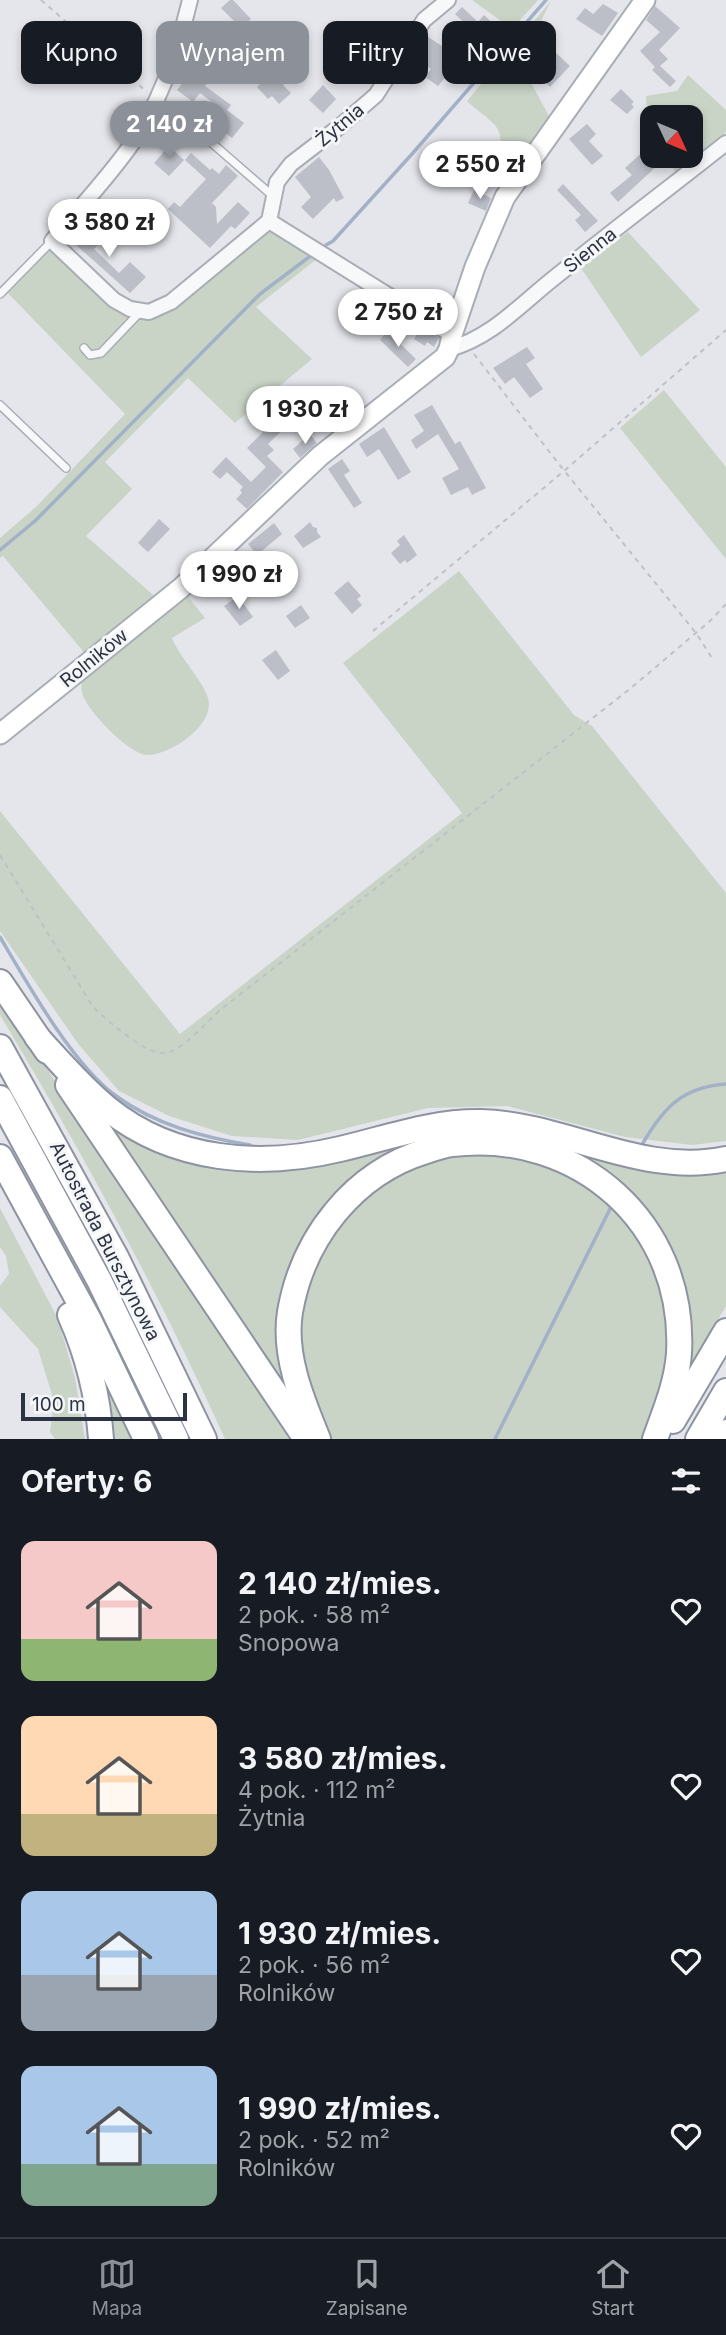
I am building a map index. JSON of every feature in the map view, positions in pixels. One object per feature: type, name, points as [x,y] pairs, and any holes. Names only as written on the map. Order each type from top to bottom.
[{"type":"highway","points":[[0,982],[137,1191],[306,1439]]},
{"type":"highway","points":[[37,1037],[90,1094],[111,1111],[168,1143],[200,1153],[236,1159],[297,1158],[443,1124],[481,1122],[521,1126],[644,1159],[684,1163],[726,1159]]},
{"type":"highway","name":"Autostrada Bursztynowa","points":[[0,1047],[116,1257],[204,1439]]},
{"type":"highway","name":"Autostrada Bursztynowa","points":[[0,1098],[99,1280],[176,1439]]},
{"type":"highway","points":[[318,1439],[302,1400],[293,1368],[290,1343],[290,1313],[306,1257],[324,1225],[347,1196],[375,1175],[404,1158],[449,1144],[482,1142],[517,1144],[549,1153],[580,1167],[624,1200],[642,1221],[670,1276],[679,1333],[675,1380],[655,1439]]},
{"type":"highway","points":[[0,1157],[89,1320],[146,1439]]},
{"type":"highway","points":[[35,1219],[85,1355],[98,1409],[101,1439]]},
{"type":"highway","points":[[663,1439],[726,1331]]},
{"type":"highway","points":[[698,1439],[726,1391]]},
{"type":"highway","points":[[722,1439],[726,1432]]},
{"type":"street","points":[[190,0],[179,47],[148,117],[131,146],[52,241],[114,300],[130,309],[149,312],[172,302],[269,221],[456,343]]},
{"type":"street","name":"Żytnia","points":[[269,221],[277,182],[291,164],[376,94],[424,20],[448,0]]},
{"type":"street","name":"Rolników","points":[[0,734],[181,588],[320,456],[438,365],[456,343],[475,267],[505,197],[636,3]]},
{"type":"street","name":"Sienna","points":[[456,343],[491,331],[726,142]]},
{"type":"lane","points":[[156,100],[213,144],[274,197]]},
{"type":"lane","points":[[0,294],[52,241]]},
{"type":"lane","points":[[84,348],[90,355],[104,356],[141,311]]},
{"type":"lane","points":[[0,405],[66,468]]},
{"type":"path","points":[[41,0],[156,100]]},
{"type":"path","points":[[373,631],[564,471],[726,330]]},
{"type":"path","points":[[456,343],[696,632],[714,661]]},
{"type":"path","points":[[0,855],[93,1007],[129,1036],[154,1051],[165,1054],[176,1049],[219,1011],[631,688],[726,604]]},
{"type":"green space","points":[[472,0],[538,0],[519,21],[501,21]]},
{"type":"green space","points":[[551,1],[541,21],[534,21]]},
{"type":"green space","points":[[688,75],[726,110],[726,132],[704,150],[704,105],[647,105],[646,96],[677,91]]},
{"type":"green space","points":[[481,84],[532,84],[550,118],[514,168],[502,155],[497,128],[467,101]]},
{"type":"green space","points":[[268,231],[318,258],[256,307],[312,359],[235,423],[188,378],[105,462],[132,489],[86,536],[167,607],[185,593],[205,618],[172,638],[208,698],[209,708],[205,718],[189,737],[179,744],[157,754],[147,755],[121,741],[95,714],[84,698],[82,688],[87,656],[3,556],[0,558],[0,538],[36,507],[125,414],[2,287],[47,241],[128,312],[174,306]]},
{"type":"green space","points":[[628,232],[700,310],[641,357],[581,268]]},
{"type":"green space","points":[[664,390],[726,467],[726,559],[620,428]]},
{"type":"green space","points":[[459,571],[574,715],[592,726],[726,893],[726,1141],[692,1145],[625,1137],[507,1106],[428,1108],[298,1140],[232,1136],[169,1116],[119,1091],[79,1045],[0,931],[0,811],[180,1034],[462,813],[343,663]]},
{"type":"green space","points":[[0,997],[289,1439],[225,1439],[174,1330],[118,1224],[0,1015]]},
{"type":"green space","points":[[108,1120],[203,1164],[450,1133],[726,1169],[726,1306],[688,1371],[688,1327],[611,1179],[433,1140],[302,1253],[292,1397],[205,1264],[105,1124]]},
{"type":"green space","points":[[455,1151],[519,1152],[596,1184],[643,1239],[663,1288],[670,1360],[652,1418],[641,1439],[332,1439],[321,1420],[298,1348],[299,1310],[310,1271],[346,1212],[402,1169]]},
{"type":"green space","points":[[0,1208],[58,1319],[75,1378],[85,1439],[55,1439],[50,1432],[54,1401],[38,1349],[0,1307],[0,1286],[9,1274],[6,1256],[0,1247]]},
{"type":"green space","points":[[104,1379],[133,1439],[108,1439]]},
{"type":"building","points":[[233,0],[251,19],[234,21],[221,8]]},
{"type":"building","points":[[603,4],[618,13],[602,36],[576,19],[585,8],[593,14]]},
{"type":"building","points":[[655,6],[680,28],[659,50],[668,59],[660,66],[676,81],[670,87],[652,70],[655,67],[640,51],[660,32],[646,20]]},
{"type":"building","points":[[462,7],[477,21],[462,21],[455,14]]},
{"type":"building","points":[[484,15],[490,21],[479,21]]},
{"type":"building","points":[[428,37],[442,46],[442,81],[438,86],[428,79],[431,69],[428,67]]},
{"type":"building","points":[[556,53],[570,66],[556,81]]},
{"type":"building","points":[[182,84],[207,84],[205,86],[231,105],[227,110],[244,123],[232,138],[220,129],[223,125],[218,121],[225,112],[200,93],[193,102],[177,90]]},
{"type":"building","points":[[260,84],[284,84],[291,93],[279,104],[272,96],[268,99],[257,87]]},
{"type":"building","points":[[323,85],[336,99],[323,113],[309,100]]},
{"type":"building","points":[[621,89],[634,102],[631,104],[634,107],[627,114],[610,100]]},
{"type":"building","points":[[587,124],[596,134],[589,141],[603,156],[592,165],[569,139]]},
{"type":"building","points":[[169,146],[184,160],[169,176],[154,163]]},
{"type":"building","points":[[191,153],[210,170],[212,168],[219,174],[226,165],[238,176],[212,203],[216,207],[217,224],[238,202],[250,213],[235,229],[231,226],[210,248],[168,209],[174,202],[180,207],[206,179],[185,160]]},
{"type":"building","points":[[640,154],[640,168],[655,168],[618,202],[610,193],[632,175],[625,168]]},
{"type":"building","points":[[319,157],[344,198],[336,202],[334,198],[313,219],[301,207],[311,197],[295,177]]},
{"type":"building","points":[[563,184],[598,221],[585,232],[575,220],[581,215],[557,190]]},
{"type":"building","points":[[474,190],[491,198],[486,211],[468,203]]},
{"type":"building","points":[[97,222],[109,233],[94,249],[119,273],[130,262],[146,277],[130,293],[75,244]]},
{"type":"building","points":[[386,308],[405,321],[398,330],[378,318]]},
{"type":"building","points":[[421,327],[439,338],[434,347],[427,342],[425,346],[414,339]]},
{"type":"building","points":[[387,331],[416,359],[408,367],[380,340]]},
{"type":"building","points":[[527,347],[535,358],[526,364],[543,389],[530,398],[514,377],[505,384],[493,368]]},
{"type":"building","points":[[432,405],[455,444],[460,441],[486,488],[472,495],[468,487],[451,495],[442,478],[459,469],[438,434],[416,449],[411,440],[424,431],[414,415]]},
{"type":"building","points":[[285,410],[294,419],[268,444],[274,450],[267,456],[283,472],[247,509],[236,499],[242,493],[240,490],[243,487],[227,472],[220,479],[212,472],[226,457],[251,482],[266,467],[247,448]]},
{"type":"building","points":[[384,427],[411,472],[398,480],[379,449],[367,457],[359,444]]},
{"type":"building","points":[[310,434],[317,443],[300,458],[293,449]]},
{"type":"building","points":[[342,459],[350,471],[344,475],[362,503],[354,508],[328,469]]},
{"type":"building","points":[[159,519],[170,529],[148,552],[138,543]]},
{"type":"building","points":[[310,522],[321,537],[303,548],[294,536]]},
{"type":"building","points":[[274,523],[282,534],[257,555],[248,544]]},
{"type":"building","points":[[404,535],[417,555],[407,563],[405,560],[400,564],[391,553],[400,545],[397,541]]},
{"type":"building","points":[[348,581],[361,596],[357,599],[362,605],[352,614],[334,593]]},
{"type":"building","points":[[238,596],[253,617],[240,626],[224,606]]},
{"type":"building","points":[[301,605],[310,618],[295,628],[286,616]]},
{"type":"building","points":[[276,650],[290,671],[278,680],[262,660]]},
{"type":"waterway","points":[[326,245],[333,241],[412,154],[546,0]]},
{"type":"waterway","points":[[0,550],[35,521],[260,294],[313,254]]},
{"type":"waterway","points":[[0,937],[68,1044],[84,1065],[116,1096],[163,1122],[214,1138],[250,1145]]},
{"type":"waterway","points":[[643,1143],[659,1119],[676,1101],[698,1089],[726,1084]]},
{"type":"waterway","points":[[495,1439],[610,1209]]}]
